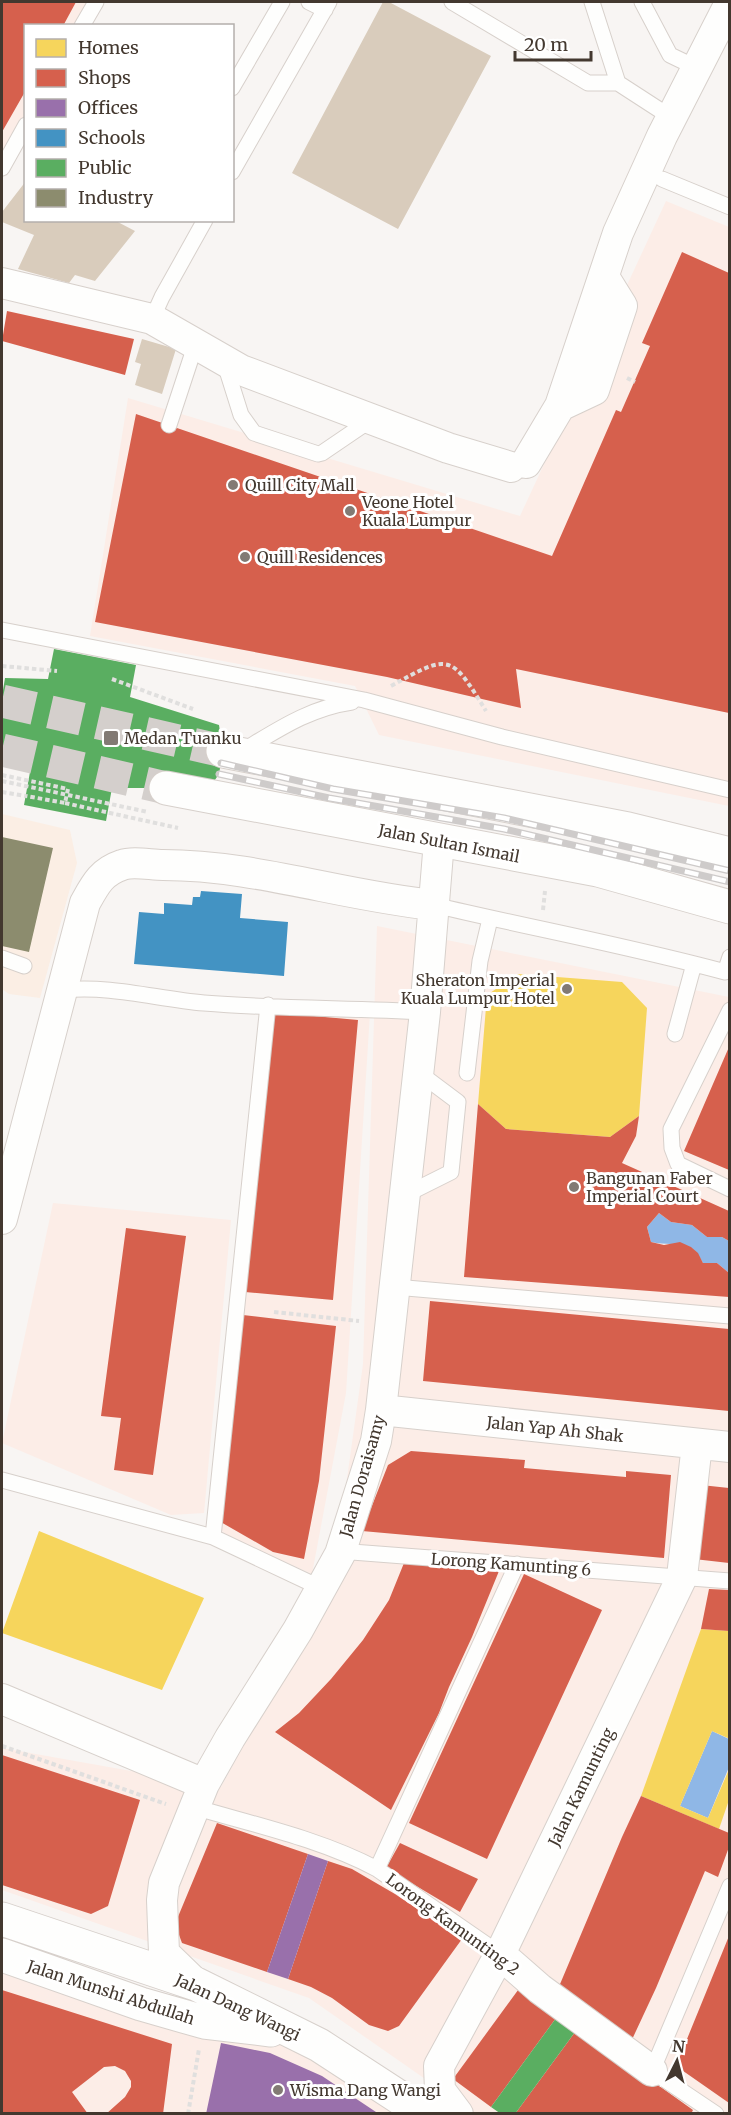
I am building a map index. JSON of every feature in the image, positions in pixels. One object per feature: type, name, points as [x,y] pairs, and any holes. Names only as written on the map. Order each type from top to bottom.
[{"type":"main road","points":[[230,753],[628,829],[729,854]]},
{"type":"main road","name":"Jalan Sultan Ismail","points":[[162,801],[439,841],[598,870],[729,907]]},
{"type":"main road","name":"Jalan Dang Wangi","points":[[2,1919],[196,1984],[335,2055],[425,2114]]},
{"type":"main road","name":"Jalan Munshi Abdullah","points":[[2,1955],[141,2004],[204,2022],[293,2033]]},
{"type":"street","points":[[2,283],[152,319],[241,369],[448,448],[519,465],[560,406],[594,390],[622,306],[604,277],[618,233],[729,3]]},
{"type":"street","points":[[631,206],[662,179],[667,128]]},
{"type":"street","name":"Jalan Doraisamy","points":[[196,1984],[164,1953],[162,1900],[164,1882],[188,1798],[230,1738],[298,1630],[340,1554],[376,1441],[425,1012],[439,841]]},
{"type":"street","points":[[2,1219],[85,903],[101,876],[123,864],[208,866],[293,879],[434,906]]},
{"type":"street","name":"Jalan Yap Ah Shak","points":[[381,1410],[729,1447]]},
{"type":"street","name":"Jalan Kamunting","points":[[458,2114],[440,2090],[439,2066],[500,1954],[682,1577],[697,1444]]},
{"type":"street","points":[[2,1699],[188,1798]]},
{"type":"street","name":"Lorong Kamunting 2","points":[[500,1954],[540,1989],[652,2071]]},
{"type":"lane","points":[[83,24],[96,2]]},
{"type":"lane","points":[[234,85],[282,2]]},
{"type":"lane","points":[[234,169],[327,6],[309,2]]},
{"type":"lane","points":[[452,2],[588,83],[618,83]]},
{"type":"lane","points":[[592,2],[618,83],[667,128]]},
{"type":"lane","points":[[642,2],[670,55],[697,68]]},
{"type":"lane","points":[[2,168],[24,129]]},
{"type":"lane","points":[[662,179],[729,207]]},
{"type":"lane","points":[[152,319],[204,222]]},
{"type":"lane","points":[[169,425],[196,343]]},
{"type":"lane","points":[[224,359],[241,415],[254,433],[318,454],[372,419]]},
{"type":"lane","points":[[2,630],[364,700],[502,737],[729,789]]},
{"type":"lane","points":[[230,753],[312,712],[330,705],[364,700]]},
{"type":"lane","points":[[434,906],[490,920],[540,928],[727,973],[729,957]]},
{"type":"lane","points":[[467,1073],[480,961],[490,920]]},
{"type":"lane","points":[[2,958],[24,966]]},
{"type":"lane","points":[[675,1034],[694,964]]},
{"type":"lane","points":[[63,990],[95,988],[189,1002],[252,1006],[425,1012]]},
{"type":"lane","points":[[213,1537],[268,1005]]},
{"type":"lane","points":[[729,1010],[670,1129],[672,1148],[678,1164],[729,1189]]},
{"type":"lane","points":[[405,1195],[451,1172],[458,1102],[418,1072]]},
{"type":"lane","points":[[395,1287],[729,1316]]},
{"type":"lane","points":[[2,1480],[213,1537],[321,1588]]},
{"type":"lane","name":"Lorong Kamunting 6","points":[[340,1554],[352,1552],[729,1581]]},
{"type":"lane","points":[[377,1869],[517,1564]]},
{"type":"lane","name":"Lorong Kamunting 2","points":[[188,1798],[356,1858],[377,1869],[500,1954]]},
{"type":"lane","points":[[652,2071],[729,1886]]},
{"type":"lane","name":"Lorong Kamunting 2","points":[[652,2071],[716,2114]]},
{"type":"path","points":[[364,700],[429,665],[454,666],[464,675],[502,737]]},
{"type":"path","points":[[2,666],[57,671]]},
{"type":"path","points":[[112,680],[193,709]]},
{"type":"path","points":[[2,775],[68,789],[65,802]]},
{"type":"path","points":[[2,781],[135,810],[162,801]]},
{"type":"path","points":[[2,792],[65,802],[178,828]]},
{"type":"path","points":[[543,909],[545,891]]},
{"type":"path","points":[[274,1312],[359,1321]]},
{"type":"path","points":[[2,1746],[188,1798]]},
{"type":"path","points":[[188,2114],[204,2022]]},
{"type":"shaded area","points":[[2,2],[89,2],[77,24],[24,24],[24,120],[2,162]]},
{"type":"shaded area","name":"Quill City Mall","points":[[666,201],[729,227],[729,806],[379,735],[355,686],[90,636],[128,398],[520,516]]},
{"type":"shaded area","points":[[2,814],[70,830],[77,863],[40,998],[9,994],[2,989]]},
{"type":"shaded area","points":[[377,926],[729,997],[729,2113],[474,2113],[309,1998],[2,1890],[2,1748],[221,1787],[333,1579],[363,1364]]},
{"type":"shaded area","points":[[265,1008],[370,1013],[346,1393],[312,1574],[228,1537],[216,1525]]},
{"type":"shaded area","points":[[53,1203],[231,1220],[204,1513],[171,1515],[2,1443]]},
{"type":"shaded area","points":[[2,1966],[298,2045],[396,2113],[2,2113]]},
{"type":"water","points":[[659,1213],[671,1222],[692,1225],[707,1237],[722,1237],[729,1241],[729,1273],[717,1263],[703,1263],[698,1254],[687,1246],[651,1242],[647,1227]]},
{"type":"water","points":[[712,1731],[729,1739],[729,1767],[708,1818],[680,1806]]},
{"type":"building: Homes","name":"Quill Residences","points":[[140,465],[374,508],[349,649],[115,607]]},
{"type":"building: Homes","points":[[518,974],[622,982],[647,1008],[639,1116],[610,1137],[506,1129],[478,1104],[487,995]]},
{"type":"building: Homes","points":[[39,1531],[204,1598],[162,1690],[2,1633]]},
{"type":"building: Homes","points":[[701,1629],[730,1631],[730,1739],[712,1731],[680,1806],[708,1818],[730,1767],[730,1797],[719,1829],[641,1796]]},
{"type":"building: Shops","points":[[2,2],[76,2],[64,24],[24,24],[24,94],[2,132]]},
{"type":"building: Shops","name":"Quill City Mall","points":[[682,252],[729,273],[729,713],[516,669],[521,708],[387,677],[95,622],[136,414],[552,556],[616,410],[621,412],[650,346],[642,343]]},
{"type":"building: Shops","points":[[7,311],[134,339],[125,375],[2,341]]},
{"type":"building: Shops","points":[[270,1012],[358,1020],[333,1300],[245,1292]]},
{"type":"building: Shops","points":[[729,1047],[729,1170],[684,1151]]},
{"type":"building: Shops","name":"Bangunan Faber Imperial Court","points":[[478,1104],[506,1129],[610,1137],[639,1116],[636,1136],[622,1163],[729,1211],[729,1241],[722,1237],[707,1237],[692,1225],[671,1222],[659,1213],[647,1227],[651,1242],[664,1245],[680,1242],[698,1253],[703,1263],[717,1263],[729,1273],[729,1297],[464,1277]]},
{"type":"building: Shops","points":[[126,1228],[186,1236],[153,1475],[114,1470],[121,1418],[101,1416]]},
{"type":"building: Shops","points":[[430,1301],[729,1329],[729,1411],[423,1381]]},
{"type":"building: Shops","points":[[243,1315],[336,1326],[319,1481],[304,1559],[273,1552],[219,1521]]},
{"type":"building: Shops","points":[[411,1451],[525,1460],[524,1468],[626,1477],[626,1471],[671,1475],[664,1558],[362,1531],[388,1465]]},
{"type":"building: Shops","points":[[701,1485],[729,1488],[729,1563],[694,1559]]},
{"type":"building: Shops","points":[[404,1563],[499,1571],[439,1713],[391,1810],[275,1732],[299,1713],[363,1640],[389,1600]]},
{"type":"building: Shops","points":[[524,1574],[602,1610],[487,1859],[409,1823]]},
{"type":"building: Shops","points":[[709,1589],[729,1590],[729,1631],[701,1629]]},
{"type":"building: Shops","points":[[2,1755],[140,1800],[108,1906],[91,1914],[2,1885]]},
{"type":"building: Shops","points":[[641,1796],[729,1833],[729,1847],[718,1877],[705,1871],[629,2046],[555,1996]]},
{"type":"building: Shops","points":[[217,1823],[308,1854],[267,1972],[182,1943],[175,1924]]},
{"type":"building: Shops","points":[[400,1843],[478,1879],[460,1912],[386,1868]]},
{"type":"building: Shops","points":[[328,1861],[352,1869],[395,1894],[462,1939],[399,2026],[388,2031],[369,2025],[332,1998],[311,1987],[288,1979]]},
{"type":"building: Shops","points":[[729,1936],[729,2103],[676,2066]]},
{"type":"building: Shops","points":[[521,1986],[559,2014],[491,2107],[453,2079]]},
{"type":"building: Shops","points":[[2,1990],[172,2044],[163,2114],[106,2114],[125,2097],[131,2087],[131,2081],[125,2071],[115,2066],[104,2067],[72,2092],[88,2114],[2,2114]]},
{"type":"building: Shops","points":[[578,2028],[693,2110],[691,2114],[515,2114]]},
{"type":"building: Offices","points":[[308,1854],[328,1861],[288,1979],[267,1972]]},
{"type":"building: Offices","name":"Wisma Dang Wangi","points":[[221,2043],[270,2053],[322,2076],[379,2114],[206,2114]]},
{"type":"building: Schools","points":[[201,891],[242,894],[240,918],[288,922],[284,976],[134,964],[139,912],[164,914],[164,903],[192,905],[193,897],[200,897]]},
{"type":"building: Public","name":"Medan Tuanku","points":[[54,649],[136,665],[130,697],[219,725],[223,751],[219,774],[206,793],[166,788],[112,788],[106,821],[24,805],[30,772],[2,760],[2,696],[5,678],[48,679]]},
{"type":"building: Public","points":[[559,2014],[578,2028],[515,2114],[501,2114],[491,2107]]},
{"type":"building: Industry","points":[[2,837],[53,848],[29,952],[2,946]]},
{"type":"building: Other","points":[[383,2],[389,2],[491,56],[398,229],[292,173]]},
{"type":"building: Other","points":[[24,184],[24,222],[118,222],[135,231],[95,281],[75,275],[69,283],[18,269],[34,235],[2,222],[2,212]]},
{"type":"building: Other","points":[[142,339],[176,349],[162,394],[135,385],[141,364],[135,362]]},
{"type":"tunnel","points":[[2,701],[223,751]]},
{"type":"tunnel","points":[[2,750],[166,788]]},
{"type":"railway","points":[[221,763],[333,789],[504,818],[730,871]]},
{"type":"railway","points":[[219,774],[329,798],[504,829],[730,882]]},
{"type":"place","name":"Quill City Mall","points":[[233,485]]},
{"type":"place","name":"Veone Hotel Kuala Lumpur","points":[[350,511]]},
{"type":"place","name":"Quill Residences","points":[[245,557]]},
{"type":"place","name":"Medan Tuanku","points":[[111,738]]},
{"type":"place","name":"Sheraton Imperial Kuala Lumpur Hotel","points":[[567,989]]},
{"type":"place","name":"Bangunan Faber Imperial Court","points":[[574,1187]]},
{"type":"place","name":"Wisma Dang Wangi","points":[[278,2090]]}]
